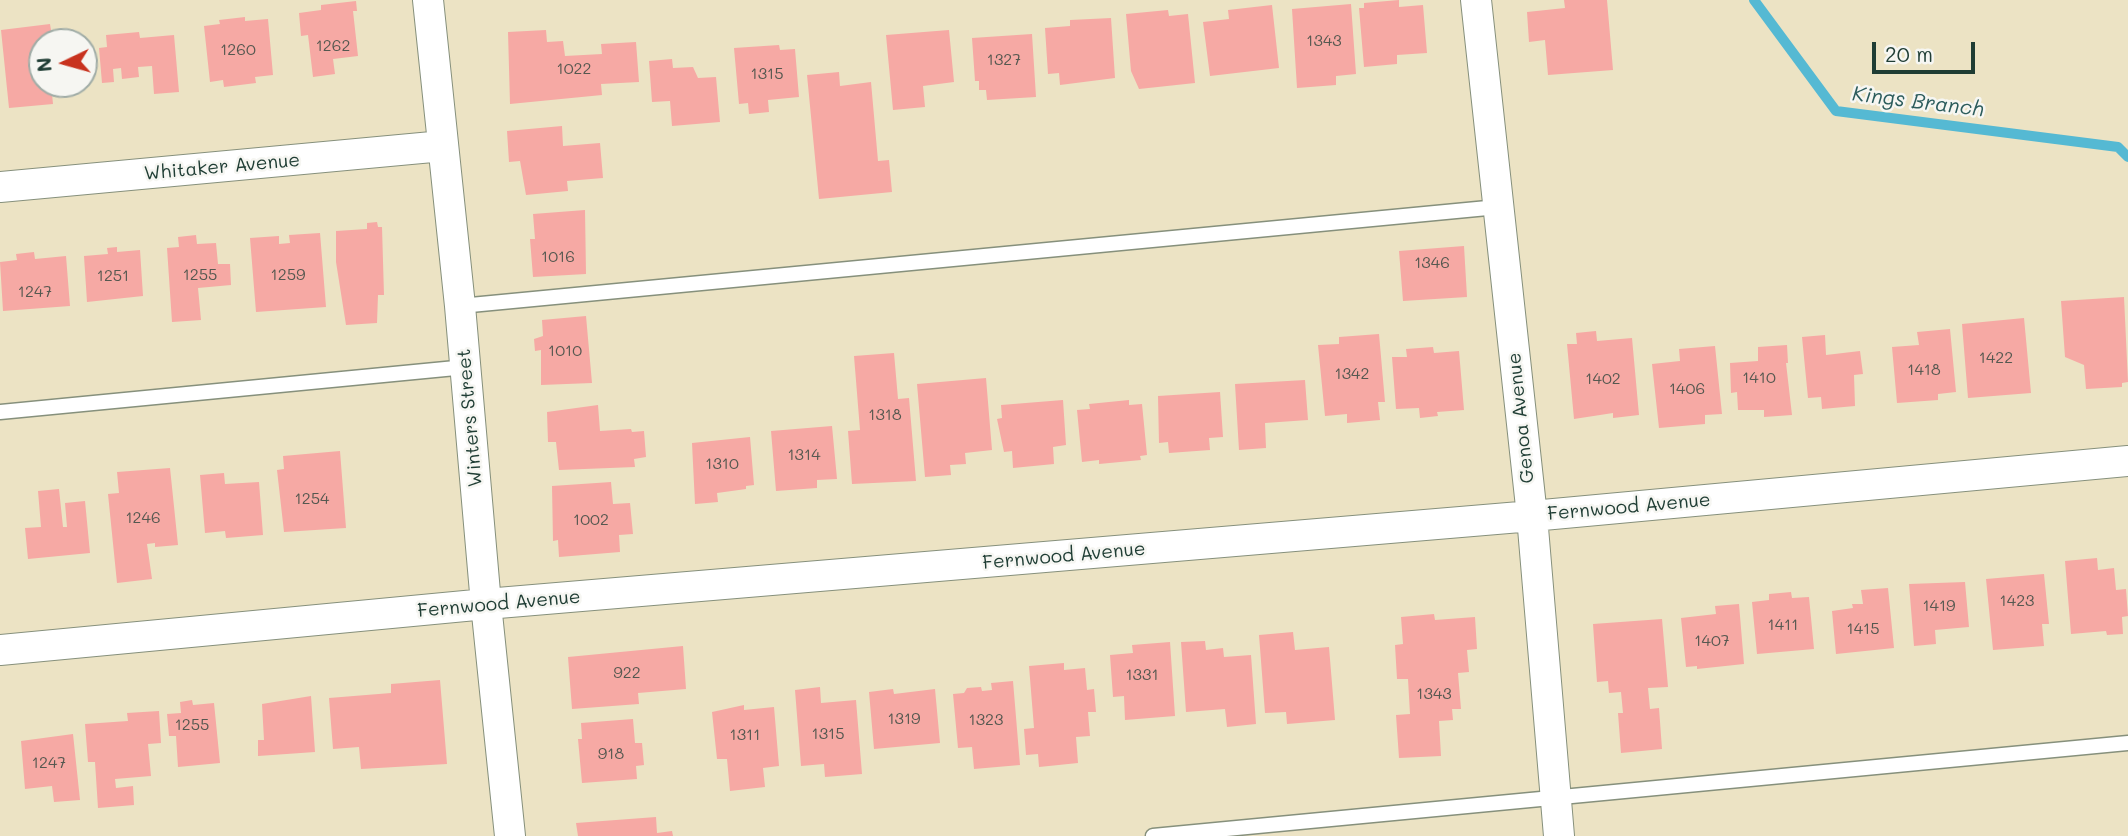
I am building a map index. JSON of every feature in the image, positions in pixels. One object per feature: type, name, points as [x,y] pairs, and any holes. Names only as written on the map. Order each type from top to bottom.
[{"type":"street","name":"Winters Street","points":[[428,0],[510,836]]},
{"type":"street","name":"Genoa Avenue","points":[[1476,0],[1532,516],[1559,836]]},
{"type":"street","name":"Whitaker Avenue","points":[[0,187],[443,146]]},
{"type":"street","name":"Fernwood Avenue","points":[[0,650],[486,604],[1532,516],[2128,461]]},
{"type":"lane","points":[[460,306],[1498,206]]},
{"type":"lane","points":[[0,412],[466,367]]},
{"type":"lane","points":[[1153,836],[2128,743]]},
{"type":"building","points":[[1399,0],[1399,7],[1423,5],[1427,53],[1397,55],[1397,64],[1364,67],[1359,8],[1364,8],[1364,3]]},
{"type":"building","points":[[1564,0],[1607,0],[1613,70],[1548,75],[1545,40],[1529,42],[1527,12],[1565,8]]},
{"type":"building","points":[[356,1],[357,11],[353,11],[358,56],[333,59],[335,74],[313,77],[308,35],[301,36],[299,13],[321,10],[321,5]]},
{"type":"building","points":[[1351,4],[1356,74],[1336,76],[1336,85],[1297,88],[1292,9]]},
{"type":"building","points":[[1272,5],[1279,68],[1210,76],[1203,22],[1229,19],[1228,10]]},
{"type":"building","points":[[1168,10],[1169,16],[1188,14],[1195,83],[1139,89],[1131,71],[1126,14]]},
{"type":"building","points":[[245,17],[245,21],[268,19],[273,75],[255,77],[256,83],[224,87],[223,80],[210,82],[204,26],[220,24],[219,20]]},
{"type":"building","points":[[1111,18],[1115,78],[1060,85],[1059,73],[1048,74],[1045,28],[1070,26],[1070,20]]},
{"type":"building","points":[[50,24],[51,28],[28,28],[28,98],[52,98],[53,104],[9,108],[1,30]]},
{"type":"building","points":[[546,30],[547,42],[563,41],[565,56],[602,54],[601,44],[636,42],[639,82],[601,84],[602,95],[510,104],[508,32]]},
{"type":"building","points":[[949,30],[954,82],[923,86],[925,107],[893,110],[886,35]]},
{"type":"building","points":[[139,32],[140,38],[174,35],[179,92],[154,94],[152,66],[138,67],[139,77],[122,79],[121,68],[113,69],[114,82],[102,83],[99,48],[107,47],[106,35]]},
{"type":"building","points":[[1032,34],[1036,97],[987,100],[986,90],[979,90],[979,81],[975,81],[972,38]]},
{"type":"building","points":[[779,45],[780,50],[795,49],[799,97],[768,100],[769,112],[749,114],[748,103],[739,104],[734,48]]},
{"type":"building","points":[[672,59],[673,68],[693,67],[698,78],[716,77],[720,122],[672,126],[670,101],[652,102],[649,61]]},
{"type":"building","points":[[839,72],[840,86],[871,82],[878,161],[889,160],[892,192],[819,199],[807,75]]},
{"type":"building","points":[[562,126],[563,146],[600,143],[603,178],[567,181],[568,191],[526,195],[520,161],[509,162],[507,131]]},
{"type":"building","points":[[585,210],[586,274],[533,277],[530,239],[535,239],[533,214]]},
{"type":"building","points":[[377,222],[378,227],[382,227],[384,295],[378,295],[377,323],[346,325],[336,262],[336,231],[367,229],[367,223]]},
{"type":"building","points":[[320,233],[326,307],[256,312],[250,238],[279,236],[279,244],[290,243],[289,235]]},
{"type":"building","points":[[196,235],[197,244],[216,243],[218,264],[230,264],[231,285],[198,288],[201,320],[172,322],[167,248],[179,247],[178,237]]},
{"type":"building","points":[[1464,246],[1467,297],[1403,301],[1399,251]]},
{"type":"building","points":[[117,247],[117,252],[140,250],[143,296],[87,302],[84,256],[108,254],[107,248]]},
{"type":"building","points":[[34,252],[35,259],[66,256],[70,306],[3,311],[0,262],[17,260],[16,254]]},
{"type":"building","points":[[2124,297],[2128,382],[2122,383],[2122,387],[2086,389],[2084,365],[2065,357],[2061,301]]},
{"type":"building","points":[[586,316],[592,383],[541,385],[541,350],[535,351],[534,339],[543,336],[542,320]]},
{"type":"building","points":[[2024,318],[2031,393],[1968,398],[1962,324]]},
{"type":"building","points":[[1950,329],[1956,392],[1938,394],[1938,400],[1897,403],[1892,347],[1919,345],[1917,332]]},
{"type":"building","points":[[1596,331],[1597,341],[1632,338],[1639,415],[1613,418],[1613,413],[1574,419],[1567,344],[1577,344],[1576,333]]},
{"type":"building","points":[[1379,334],[1385,402],[1378,402],[1380,420],[1347,423],[1347,414],[1325,416],[1318,345],[1339,344],[1339,337]]},
{"type":"building","points":[[1825,335],[1826,355],[1860,351],[1863,374],[1854,375],[1855,406],[1822,409],[1821,397],[1808,398],[1802,337]]},
{"type":"building","points":[[1787,345],[1786,363],[1792,415],[1764,417],[1764,410],[1738,410],[1737,392],[1731,393],[1730,363],[1758,361],[1758,347]]},
{"type":"building","points":[[1715,346],[1722,414],[1705,415],[1705,424],[1659,428],[1652,364],[1680,361],[1679,349]]},
{"type":"building","points":[[1433,347],[1434,353],[1459,351],[1464,410],[1437,412],[1438,416],[1420,418],[1419,408],[1396,409],[1392,357],[1407,357],[1406,349]]},
{"type":"building","points":[[894,353],[898,399],[909,398],[916,481],[852,484],[848,431],[860,430],[854,356]]},
{"type":"building","points":[[986,378],[992,450],[965,453],[966,464],[950,465],[951,475],[925,477],[917,384]]},
{"type":"building","points":[[1305,380],[1308,420],[1265,423],[1266,448],[1239,450],[1235,384]]},
{"type":"building","points":[[1220,392],[1223,437],[1209,438],[1210,450],[1169,453],[1168,442],[1159,443],[1158,396]]},
{"type":"building","points":[[1063,400],[1066,445],[1053,447],[1054,464],[1013,468],[1012,451],[1004,452],[997,419],[1002,418],[1001,405]]},
{"type":"building","points":[[1129,400],[1129,405],[1142,404],[1147,455],[1140,456],[1141,460],[1099,464],[1099,460],[1082,462],[1077,410],[1090,409],[1089,404]]},
{"type":"building","points":[[598,405],[600,431],[644,431],[646,457],[634,459],[635,467],[559,470],[556,442],[548,442],[547,412]]},
{"type":"building","points":[[832,426],[837,479],[817,480],[817,488],[776,491],[771,431]]},
{"type":"building","points":[[750,437],[754,485],[746,486],[746,489],[717,493],[718,502],[695,504],[692,443]]},
{"type":"building","points":[[340,451],[346,528],[284,532],[277,470],[284,469],[283,456]]},
{"type":"building","points":[[170,468],[178,545],[155,547],[155,543],[147,544],[152,579],[117,583],[108,494],[119,493],[117,472]]},
{"type":"building","points":[[224,473],[225,484],[259,482],[263,535],[226,538],[225,531],[205,533],[200,475]]},
{"type":"building","points":[[611,482],[613,504],[630,503],[633,534],[619,535],[620,552],[559,557],[558,540],[553,541],[552,486]]},
{"type":"building","points":[[59,489],[63,527],[67,527],[65,503],[85,501],[90,553],[28,559],[25,528],[41,527],[38,491]]},
{"type":"building","points":[[2097,558],[2098,570],[2114,568],[2116,590],[2126,589],[2128,616],[2122,617],[2123,634],[2107,635],[2106,631],[2071,634],[2065,561]]},
{"type":"building","points":[[2044,574],[2049,624],[2042,624],[2044,646],[1993,650],[1986,579]]},
{"type":"building","points":[[1965,582],[1969,627],[1935,630],[1936,644],[1914,646],[1909,584]]},
{"type":"building","points":[[1888,588],[1894,648],[1836,654],[1832,611],[1853,608],[1852,604],[1863,604],[1861,590]]},
{"type":"building","points":[[1791,592],[1792,598],[1809,597],[1814,649],[1757,654],[1752,602],[1769,600],[1769,594]]},
{"type":"building","points":[[1739,604],[1744,664],[1697,669],[1697,666],[1686,667],[1681,618],[1716,614],[1715,606]]},
{"type":"building","points":[[1434,614],[1435,620],[1475,617],[1477,649],[1467,650],[1469,672],[1458,673],[1461,709],[1452,709],[1453,720],[1439,721],[1441,756],[1399,758],[1396,715],[1410,714],[1408,679],[1397,679],[1395,645],[1403,644],[1401,617]]},
{"type":"building","points":[[1662,619],[1668,687],[1648,688],[1650,709],[1659,708],[1662,749],[1621,753],[1618,713],[1623,713],[1621,692],[1609,693],[1608,681],[1597,682],[1593,624]]},
{"type":"building","points":[[1293,632],[1295,650],[1329,647],[1335,720],[1287,724],[1286,712],[1265,713],[1259,635]]},
{"type":"building","points":[[1205,641],[1206,650],[1223,648],[1224,657],[1251,655],[1256,724],[1227,727],[1225,709],[1186,712],[1181,642]]},
{"type":"building","points":[[1170,642],[1175,716],[1125,720],[1124,696],[1113,697],[1110,655],[1133,653],[1132,645]]},
{"type":"building","points":[[683,646],[686,689],[638,693],[639,704],[572,709],[568,657]]},
{"type":"building","points":[[1064,663],[1064,670],[1085,668],[1087,690],[1094,689],[1096,712],[1088,712],[1090,736],[1076,737],[1078,763],[1039,767],[1038,754],[1026,755],[1024,729],[1034,728],[1029,666]]},
{"type":"building","points":[[440,680],[447,764],[361,769],[359,747],[333,749],[329,698],[391,693],[391,684]]},
{"type":"building","points":[[1013,681],[1020,765],[974,769],[972,747],[958,748],[953,694],[964,693],[967,688],[981,687],[982,691],[992,690],[991,683]]},
{"type":"building","points":[[820,687],[821,703],[856,700],[862,774],[825,777],[824,764],[801,766],[795,690]]},
{"type":"building","points":[[893,689],[894,694],[935,689],[940,743],[874,749],[869,692]]},
{"type":"building","points":[[311,696],[315,752],[258,756],[258,740],[264,740],[262,704]]},
{"type":"building","points":[[192,700],[193,705],[214,703],[220,763],[178,767],[176,736],[169,736],[167,714],[181,713],[180,702]]},
{"type":"building","points":[[744,705],[744,710],[774,707],[779,766],[763,768],[765,787],[730,791],[727,759],[717,759],[712,712]]},
{"type":"building","points":[[159,711],[161,743],[148,744],[151,776],[115,779],[116,788],[133,786],[134,805],[98,808],[95,762],[88,762],[85,724],[128,721],[127,713]]},
{"type":"building","points":[[633,719],[635,743],[642,743],[644,765],[636,766],[637,779],[582,783],[578,739],[582,739],[581,723]]},
{"type":"building","points":[[73,734],[80,800],[54,802],[52,786],[25,789],[21,741]]},
{"type":"building","points":[[656,817],[657,833],[672,831],[673,836],[578,836],[576,823]]},
{"type":"waterway","name":"Kings Branch","points":[[1754,0],[1836,111],[2118,147],[2128,157]]}]
